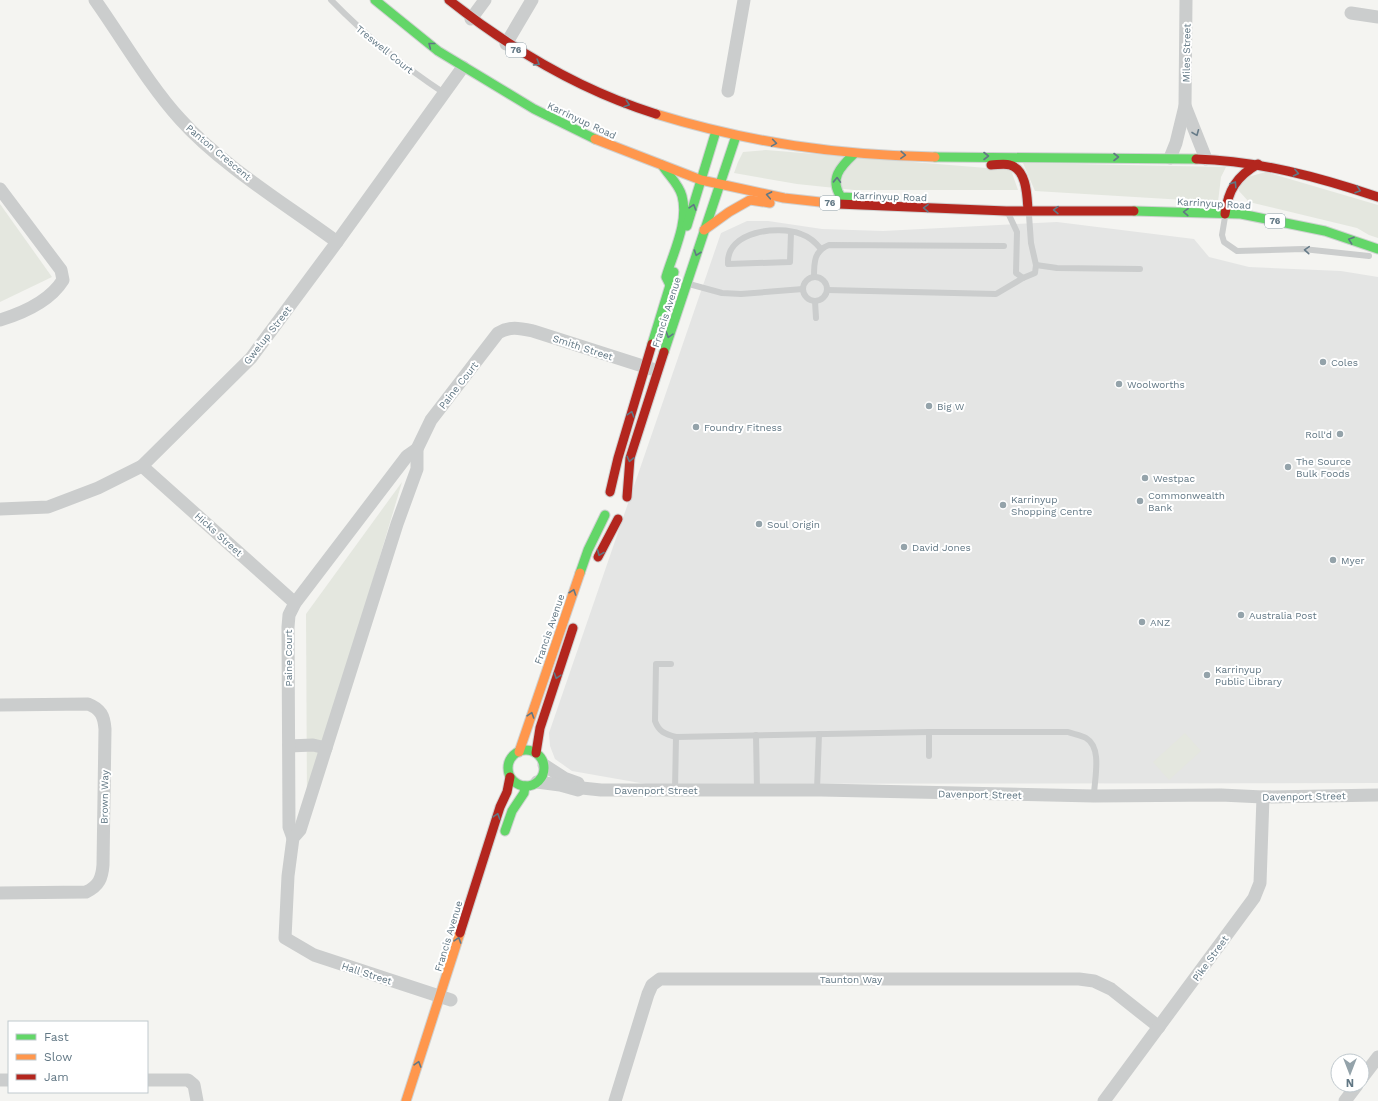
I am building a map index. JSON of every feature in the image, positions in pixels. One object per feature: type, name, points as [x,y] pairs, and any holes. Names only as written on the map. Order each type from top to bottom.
[{"type":"main road","name":"Karrinyup Road","points":[[375,0],[438,51],[534,109],[570,128],[598,140],[701,180],[719,185],[784,198],[854,206],[1006,211],[1028,210],[1241,214],[1325,231],[1378,249]]},
{"type":"main road","name":"76","points":[[449,0],[471,19],[506,44],[546,68],[590,90],[650,112],[736,136],[854,154],[1206,159],[1258,164],[1337,183],[1378,197]]},
{"type":"main road","name":"Francis Avenue","points":[[518,752],[605,503],[716,131]]},
{"type":"main road","name":"Francis Avenue","points":[[594,568],[602,548],[625,509],[630,458],[686,283],[736,136]]},
{"type":"main road","points":[[704,230],[729,212],[750,200],[833,212],[877,214],[887,207],[878,200],[841,197],[838,194],[836,176],[840,167],[854,154]]},
{"type":"main road","points":[[934,156],[944,163],[1011,165],[1020,173],[1026,188],[1028,210]]},
{"type":"main road","points":[[1225,214],[1226,198],[1234,183],[1243,172],[1258,164]]},
{"type":"main road","points":[[662,165],[678,187],[683,197],[684,206],[683,217],[666,277],[670,285]]},
{"type":"main road","points":[[619,491],[625,509],[614,519],[605,503],[619,491]]},
{"type":"main road","points":[[536,753],[540,728],[577,617]]},
{"type":"main road","points":[[502,841],[512,811],[531,784],[543,775],[544,765],[536,753],[524,750],[514,755],[508,766],[510,777],[514,782],[531,784]]},
{"type":"main road","name":"Francis Avenue","points":[[406,1101],[449,999],[500,807],[507,792],[510,777]]},
{"type":"street","name":"Panton Crescent","points":[[95,0],[179,118],[232,166],[337,242]]},
{"type":"street","points":[[471,19],[485,0]]},
{"type":"street","points":[[506,44],[532,0]]},
{"type":"street","points":[[728,91],[744,0]]},
{"type":"street","name":"Miles Street","points":[[1170,158],[1176,143],[1185,106],[1186,0]]},
{"type":"street","points":[[1351,13],[1378,17]]},
{"type":"street","name":"Gwelup Street","points":[[0,510],[48,507],[98,488],[142,466],[251,358],[337,242],[463,67]]},
{"type":"street","name":"Miles Street","points":[[1185,106],[1206,159]]},
{"type":"street","points":[[0,189],[61,270],[63,280],[58,289],[39,303],[17,315],[0,320]]},
{"type":"street","name":"Smith Street","points":[[507,328],[519,328],[532,331],[658,370]]},
{"type":"street","name":"Paine Court","points":[[285,938],[288,876],[294,838],[300,830],[397,524],[416,469],[417,449],[430,420],[498,333],[507,328]]},
{"type":"street","name":"Paine Court","points":[[294,838],[289,826],[289,614],[295,603],[407,456],[417,449]]},
{"type":"street","name":"Hicks Street","points":[[142,466],[295,603]]},
{"type":"street","name":"Brown Way","points":[[0,705],[88,704],[97,707],[101,713],[105,729],[103,864],[100,880],[97,886],[86,892],[0,893]]},
{"type":"street","points":[[289,746],[313,745],[326,748]]},
{"type":"street","name":"Davenport Street","points":[[544,765],[564,778],[581,784],[582,788]]},
{"type":"street","name":"Davenport Street","points":[[531,784],[560,785],[578,790],[582,788],[675,790],[818,790],[1094,796],[1222,795],[1263,797],[1378,795]]},
{"type":"street","name":"Pike Street","points":[[1104,1101],[1254,898],[1260,883],[1263,797]]},
{"type":"street","name":"Hall Street","points":[[285,938],[314,955],[449,999]]},
{"type":"street","name":"Taunton Way","points":[[615,1101],[648,994],[652,985],[660,979],[1094,980],[1111,989],[1159,1027]]},
{"type":"street","points":[[1370,1068],[1378,1057]]},
{"type":"street","points":[[148,1080],[188,1080],[194,1085],[197,1101]]},
{"type":"lane","name":"Treswell Court","points":[[331,0],[358,28],[426,81],[444,93]]},
{"type":"lane","points":[[827,290],[996,294],[1023,278],[1035,273],[1036,265],[1031,243],[1031,224],[1028,210]]},
{"type":"lane","points":[[1006,211],[1017,232],[1018,253],[1015,267],[1016,273],[1023,278]]},
{"type":"lane","points":[[1225,214],[1222,236],[1224,242],[1237,251],[1303,249],[1378,256]]},
{"type":"lane","points":[[791,232],[790,262],[728,264],[728,258],[731,250],[738,240],[764,230],[791,232],[800,233],[812,239],[820,249]]},
{"type":"lane","points":[[814,278],[814,260],[820,249],[829,245],[1004,246]]},
{"type":"lane","points":[[1036,265],[1057,268],[1140,269]]},
{"type":"lane","points":[[814,278],[825,282],[827,290],[823,299],[815,301],[808,299],[804,289],[807,281],[814,278]]},
{"type":"lane","points":[[686,283],[722,293],[741,294],[804,289]]},
{"type":"lane","points":[[815,301],[816,318]]},
{"type":"lane","points":[[671,664],[656,664],[655,721],[658,729],[664,733],[676,737],[929,732],[1068,732],[1085,738],[1091,742],[1096,755],[1094,796]]},
{"type":"lane","points":[[929,732],[929,756]]},
{"type":"lane","points":[[818,790],[819,734]]},
{"type":"lane","points":[[756,736],[757,790]]},
{"type":"lane","points":[[675,790],[676,737]]},
{"type":"shaded area","points":[[766,150],[1011,170],[1018,190],[854,190],[797,184],[734,173],[743,152]]},
{"type":"shaded area","points":[[1023,163],[1226,167],[1221,177],[1218,202],[1035,191]]},
{"type":"shaded area","points":[[1266,172],[1378,205],[1378,238],[1357,228],[1249,202],[1239,191],[1240,179]]},
{"type":"shaded area","points":[[0,204],[52,277],[0,302]]},
{"type":"shaded area","name":"Karrinyup Shopping Centre","points":[[747,221],[768,221],[822,229],[883,231],[1057,222],[1194,239],[1209,257],[1249,267],[1341,271],[1378,277],[1378,783],[646,784],[572,771],[555,759],[550,746],[549,733],[721,233]]},
{"type":"shaded area","points":[[402,482],[307,802],[306,614]]},
{"type":"shaded area","points":[[1185,733],[1201,751],[1169,780],[1153,762]]},
{"type":"traffic: fast","points":[[375,0],[438,51],[534,109],[595,139]]},
{"type":"traffic: fast","points":[[687,226],[716,131]]},
{"type":"traffic: fast","points":[[664,352],[736,136]]},
{"type":"traffic: fast","points":[[854,154],[844,164],[838,174],[836,185],[841,197],[862,198]]},
{"type":"traffic: fast","points":[[935,157],[1196,159]]},
{"type":"traffic: fast","points":[[662,165],[681,192],[684,206],[682,227],[666,277],[670,285]]},
{"type":"traffic: fast","points":[[1134,211],[1241,214],[1325,231],[1378,249]]},
{"type":"traffic: fast","points":[[652,344],[674,272]]},
{"type":"traffic: fast","points":[[580,573],[588,550],[605,515]]},
{"type":"traffic: fast","points":[[530,750],[539,755],[543,761],[544,768],[543,775],[539,781],[530,786],[522,786],[513,781],[509,775],[508,764],[513,755],[519,751],[530,750]]},
{"type":"traffic: fast","points":[[505,831],[512,811],[524,793],[525,786]]},
{"type":"traffic: slow","points":[[656,114],[726,133],[794,146],[864,154],[935,157]]},
{"type":"traffic: slow","points":[[595,139],[701,180],[784,198],[838,204]]},
{"type":"traffic: slow","points":[[704,230],[729,212],[750,200],[770,203]]},
{"type":"traffic: slow","points":[[519,752],[580,573]]},
{"type":"traffic: slow","points":[[406,1101],[460,933]]},
{"type":"traffic: jam","points":[[449,0],[497,36],[547,67],[600,93],[656,114]]},
{"type":"traffic: jam","points":[[1196,159],[1243,163],[1288,171],[1334,183],[1378,197]]},
{"type":"traffic: jam","points":[[991,165],[1008,164],[1020,172],[1025,184],[1028,210]]},
{"type":"traffic: jam","points":[[1225,214],[1228,198],[1235,184],[1244,174],[1258,164]]},
{"type":"traffic: jam","points":[[838,204],[1006,211],[1134,211]]},
{"type":"traffic: jam","points":[[610,492],[618,458],[652,344]]},
{"type":"traffic: jam","points":[[627,497],[630,458],[664,352]]},
{"type":"traffic: jam","points":[[598,557],[618,519]]},
{"type":"traffic: jam","points":[[536,753],[540,728],[573,628]]},
{"type":"traffic: jam","points":[[460,933],[500,807],[507,792],[510,777]]},
{"type":"place","name":"Coles","points":[[1323,362]]},
{"type":"place","name":"Woolworths","points":[[1119,384]]},
{"type":"place","name":"Big W","points":[[929,406]]},
{"type":"place","name":"Foundry Fitness","points":[[696,427]]},
{"type":"place","name":"Roll'd","points":[[1340,434]]},
{"type":"place","name":"The Source Bulk Foods","points":[[1288,467]]},
{"type":"place","name":"Westpac","points":[[1145,478]]},
{"type":"place","name":"Commonwealth Bank","points":[[1140,501]]},
{"type":"place","name":"Karrinyup Shopping Centre","points":[[1003,505]]},
{"type":"place","name":"Soul Origin","points":[[759,524]]},
{"type":"place","name":"David Jones","points":[[904,547]]},
{"type":"place","name":"Myer","points":[[1333,560]]},
{"type":"place","name":"Australia Post","points":[[1241,615]]},
{"type":"place","name":"ANZ","points":[[1142,622]]},
{"type":"place","name":"Karrinyup Public Library","points":[[1207,675]]}]
